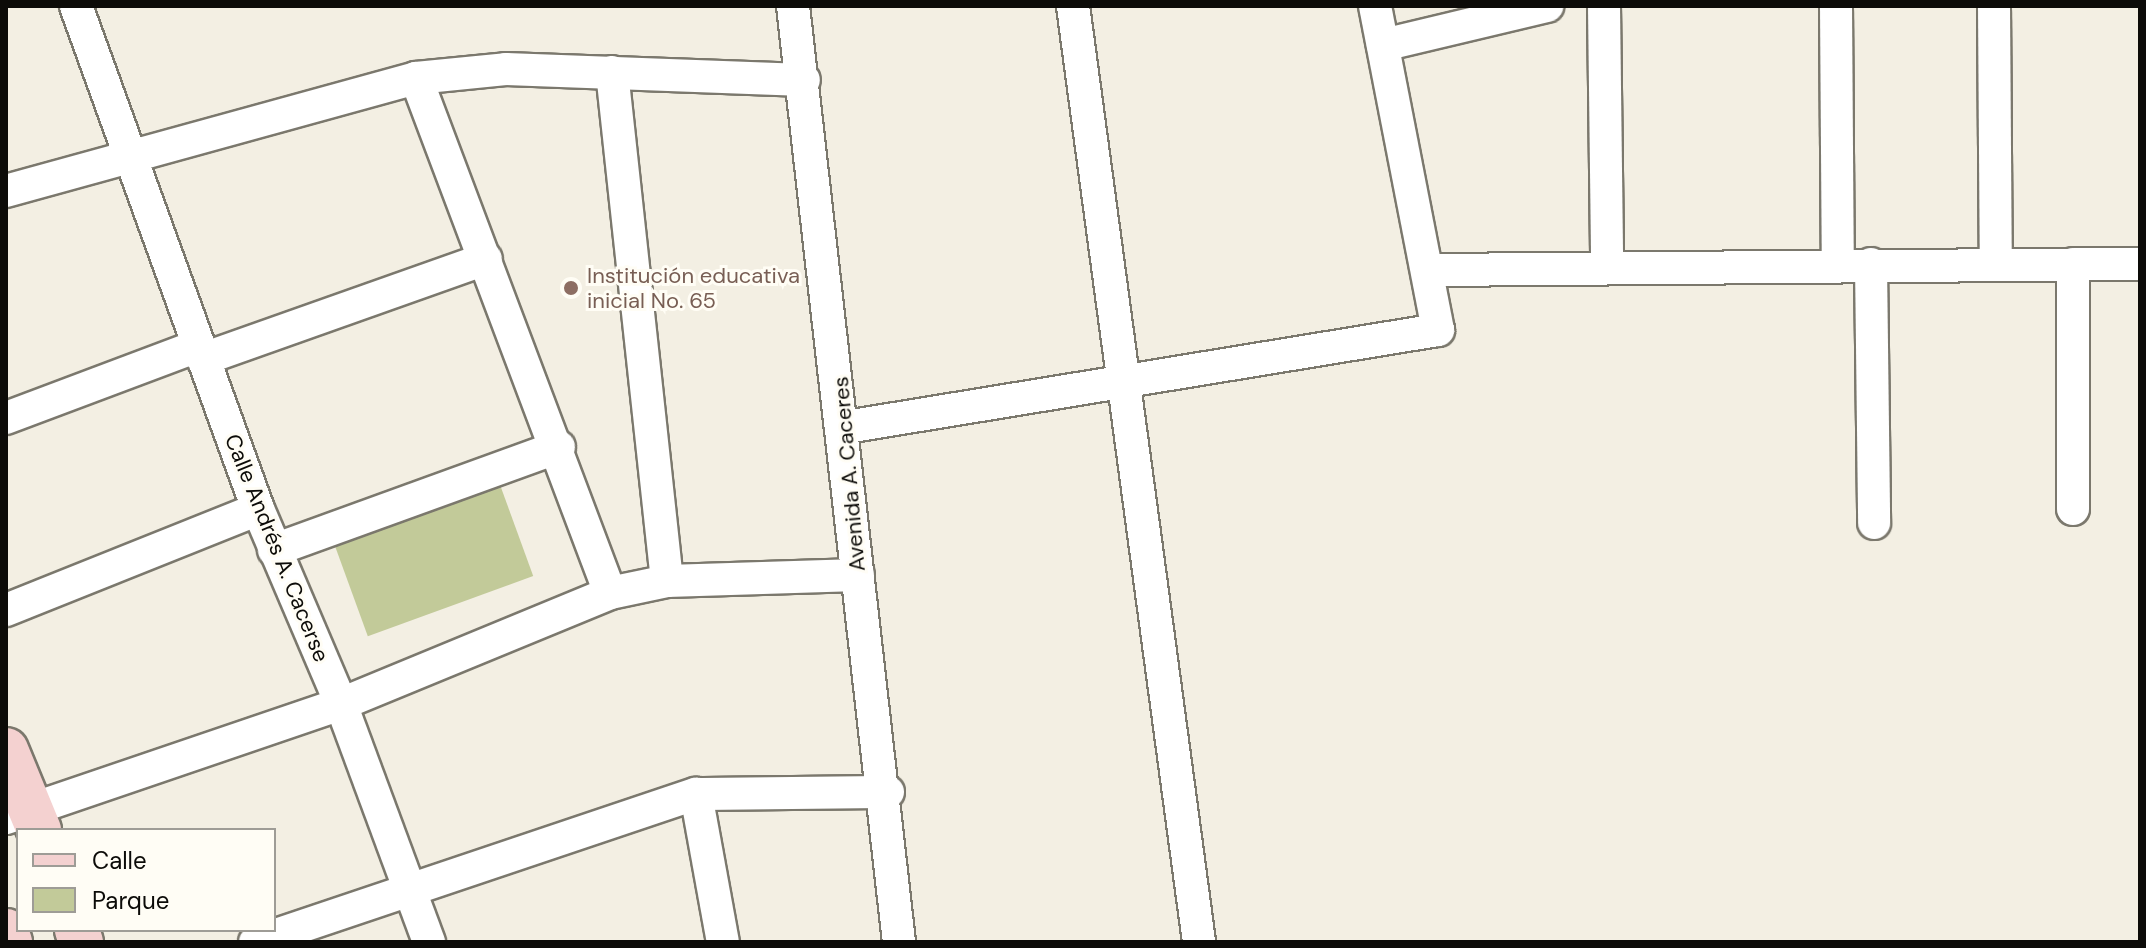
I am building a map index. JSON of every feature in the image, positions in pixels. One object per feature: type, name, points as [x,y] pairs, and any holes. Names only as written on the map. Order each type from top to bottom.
[{"type":"street","name":"Calle Andrés A. Cacerse","points":[[76,6],[126,154],[258,509],[341,704],[429,942]]},
{"type":"street","name":"Avenida A. Caceres","points":[[793,6],[846,427],[858,575],[888,792],[899,942]]},
{"type":"street","points":[[1073,6],[1199,942]]},
{"type":"street","points":[[846,427],[1124,379],[1438,330],[1432,270],[1375,6]]},
{"type":"street","points":[[1383,45],[1547,6]]},
{"type":"street","points":[[1604,6],[1607,265]]},
{"type":"street","points":[[1836,6],[1838,264]]},
{"type":"street","points":[[1994,6],[1996,264]]},
{"type":"street","points":[[6,191],[126,154],[416,78],[506,69],[804,80]]},
{"type":"street","points":[[612,72],[667,581]]},
{"type":"street","points":[[416,78],[559,447],[610,593]]},
{"type":"street","points":[[6,418],[486,259]]},
{"type":"street","points":[[1871,264],[1874,523]]},
{"type":"street","points":[[2073,264],[2073,509]]},
{"type":"street","points":[[1432,270],[1607,265],[2140,264]]},
{"type":"street","points":[[274,550],[559,447]]},
{"type":"street","points":[[6,610],[258,509]]},
{"type":"street","points":[[6,750],[26,819],[341,704],[610,593],[667,581],[858,575]]},
{"type":"street","points":[[255,942],[696,794],[888,792]]},
{"type":"street","points":[[696,794],[723,942]]},
{"type":"green space","points":[[499,482],[533,576],[368,636],[334,542]]},
{"type":"place","name":"Institución educativa inicial No. 65","points":[[571,288]]}]
